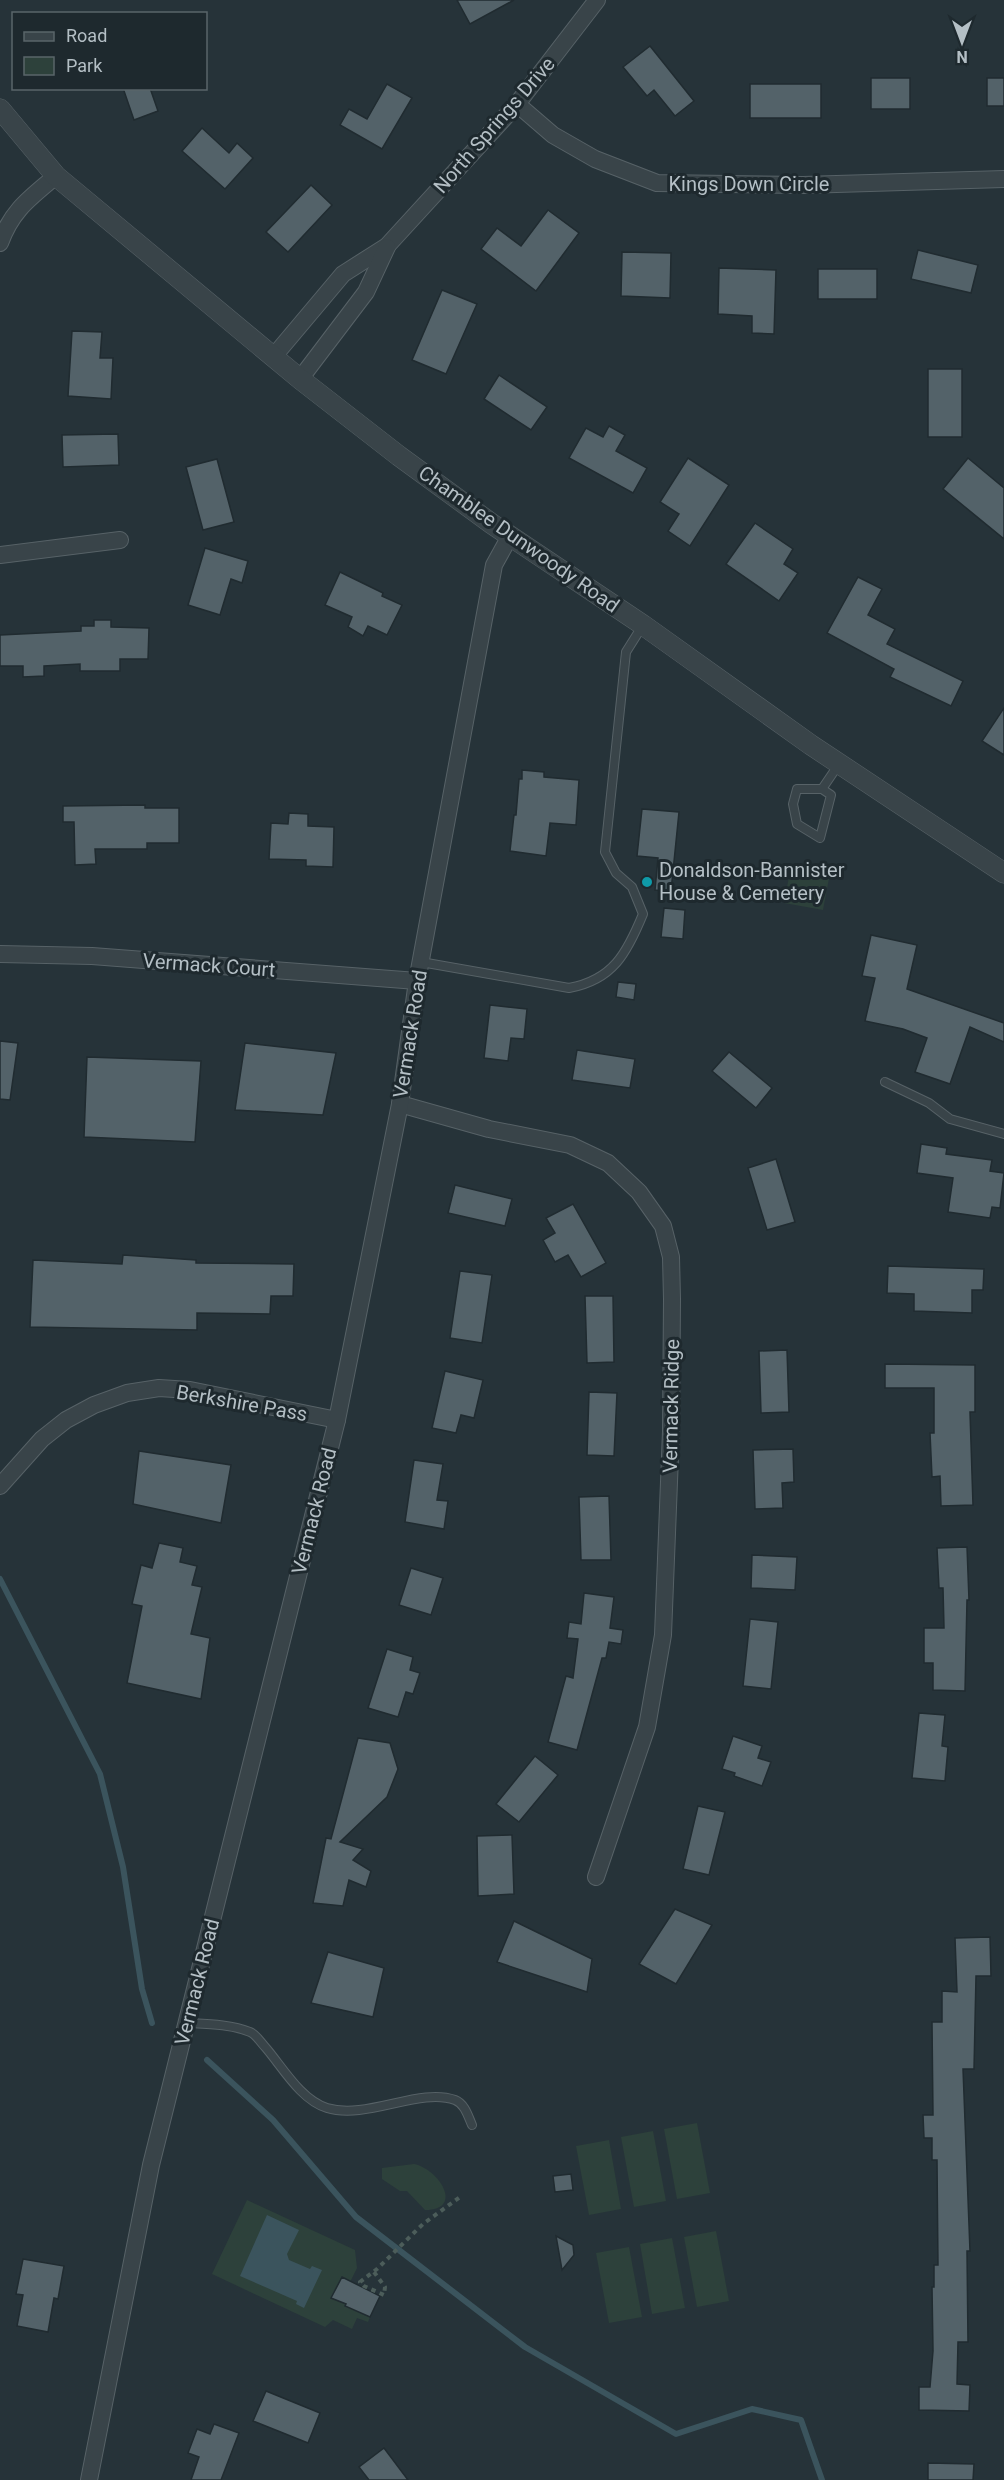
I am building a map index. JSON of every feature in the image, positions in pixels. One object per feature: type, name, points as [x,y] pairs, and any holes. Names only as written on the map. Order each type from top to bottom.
[{"type":"street","name":"North Springs Drive","points":[[274,356],[343,274],[387,246],[517,104],[597,0]]},
{"type":"street","name":"Kings Down Circle","points":[[517,104],[553,135],[596,159],[657,183],[803,185],[1004,179]]},
{"type":"street","name":"Chamblee Dunwoody Road","points":[[0,109],[56,176],[300,379],[399,456],[510,536],[644,625],[840,764],[1004,873]]},
{"type":"street","points":[[0,243],[8,222],[25,203],[56,176]]},
{"type":"street","name":"North Springs Drive","points":[[300,379],[366,292],[387,246]]},
{"type":"street","name":"Vermack Road","points":[[89,2480],[151,2165],[337,1420],[400,1104],[417,981],[494,565],[510,536]]},
{"type":"street","points":[[0,555],[120,540]]},
{"type":"street","name":"Vermack Court","points":[[0,954],[92,956],[417,981]]},
{"type":"street","name":"Vermack Ridge","points":[[400,1104],[489,1129],[570,1145],[608,1163],[639,1192],[663,1226],[670,1257],[672,1299],[671,1431],[663,1635],[647,1727],[596,1877]]},
{"type":"street","name":"Berkshire Pass","points":[[0,1486],[42,1439],[66,1420],[94,1405],[127,1393],[159,1388],[190,1390],[337,1420]]},
{"type":"lane","points":[[421,962],[569,988],[589,984],[611,970],[634,937],[644,914],[632,887],[616,873],[605,852],[626,652],[644,625]]},
{"type":"lane","points":[[822,789],[840,764]]},
{"type":"lane","points":[[796,789],[822,789],[831,795],[820,838],[797,824],[793,804],[796,789]]},
{"type":"lane","points":[[885,1082],[929,1103],[950,1119],[1004,1134]]},
{"type":"lane","points":[[186,2023],[214,2025],[252,2032],[309,2099],[326,2108],[341,2110],[376,2108],[439,2098],[456,2100],[465,2107],[472,2126]]},
{"type":"path","points":[[376,2270],[385,2287],[384,2295],[360,2282],[376,2270],[423,2224],[460,2197]]},
{"type":"green space","points":[[791,866],[830,873],[823,910],[784,903]]},
{"type":"green space","points":[[697,2123],[710,2193],[677,2199],[664,2129]]},
{"type":"green space","points":[[653,2131],[666,2201],[634,2207],[621,2137]]},
{"type":"green space","points":[[609,2140],[621,2209],[589,2215],[576,2146]]},
{"type":"green space","points":[[414,2164],[432,2173],[439,2181],[446,2197],[444,2204],[425,2210],[407,2191],[400,2191],[382,2179],[382,2168]]},
{"type":"green space","points":[[247,2200],[355,2250],[357,2268],[350,2282],[379,2295],[368,2322],[357,2318],[352,2329],[333,2320],[325,2327],[212,2274]]},
{"type":"green space","points":[[716,2231],[729,2301],[697,2307],[684,2237]]},
{"type":"green space","points":[[672,2238],[685,2308],[652,2314],[640,2244]]},
{"type":"green space","points":[[629,2247],[642,2317],[609,2323],[596,2253]]},
{"type":"water","points":[[267,2215],[299,2230],[287,2254],[289,2260],[310,2269],[312,2266],[322,2270],[304,2308],[296,2304],[297,2301],[240,2276]]},
{"type":"building","points":[[457,0],[514,0],[470,24]]},
{"type":"building","points":[[650,46],[694,101],[675,116],[654,90],[647,96],[623,67]]},
{"type":"building","points":[[871,78],[910,78],[910,109],[871,109]]},
{"type":"building","points":[[987,78],[1004,78],[1004,106],[987,106]]},
{"type":"building","points":[[387,84],[412,98],[382,149],[340,125],[349,109],[367,119]]},
{"type":"building","points":[[750,84],[821,84],[821,118],[750,118]]},
{"type":"building","points":[[124,90],[151,90],[158,111],[134,120]]},
{"type":"building","points":[[202,128],[229,153],[237,143],[253,158],[225,189],[182,151]]},
{"type":"building","points":[[311,185],[332,205],[288,252],[266,232]]},
{"type":"building","points":[[548,210],[579,233],[536,291],[481,249],[497,228],[521,246]]},
{"type":"building","points":[[918,250],[978,265],[971,293],[911,279]]},
{"type":"building","points":[[622,252],[671,253],[670,298],[621,296]]},
{"type":"building","points":[[719,268],[776,270],[774,334],[752,333],[752,316],[718,314]]},
{"type":"building","points":[[818,269],[877,269],[877,299],[818,299]]},
{"type":"building","points":[[442,290],[477,304],[446,374],[412,360]]},
{"type":"building","points":[[72,331],[102,332],[100,358],[113,358],[111,399],[68,396]]},
{"type":"building","points":[[928,369],[962,369],[962,437],[928,437]]},
{"type":"building","points":[[499,375],[547,407],[531,430],[484,399]]},
{"type":"building","points":[[609,426],[625,435],[616,451],[647,468],[633,493],[569,458],[586,428],[603,437]]},
{"type":"building","points":[[118,434],[119,465],[63,467],[62,435]]},
{"type":"building","points":[[688,458],[729,485],[690,546],[668,531],[679,514],[660,502]]},
{"type":"building","points":[[968,458],[1004,488],[1004,539],[943,489]]},
{"type":"building","points":[[217,459],[234,522],[203,530],[186,467]]},
{"type":"building","points":[[755,523],[793,549],[784,564],[798,573],[779,601],[726,564]]},
{"type":"building","points":[[205,548],[248,561],[242,583],[231,579],[220,615],[188,605]]},
{"type":"building","points":[[340,572],[402,605],[387,635],[368,626],[363,636],[348,627],[352,617],[325,605]]},
{"type":"building","points":[[858,577],[882,589],[868,615],[895,629],[887,644],[963,681],[951,706],[890,677],[894,669],[827,633]]},
{"type":"building","points":[[94,620],[111,620],[111,627],[149,628],[148,659],[120,659],[120,671],[80,671],[80,664],[44,666],[44,676],[23,677],[23,666],[0,666],[0,635],[81,631],[81,626],[94,626]]},
{"type":"building","points":[[1004,708],[1004,755],[982,741]]},
{"type":"building","points":[[522,770],[544,772],[544,777],[579,780],[576,825],[550,823],[546,856],[510,851]]},
{"type":"building","points":[[145,805],[145,808],[179,808],[179,843],[147,843],[147,849],[95,849],[96,864],[75,865],[74,822],[63,822],[63,806]]},
{"type":"building","points":[[642,809],[679,812],[671,891],[655,890],[658,858],[637,856]]},
{"type":"building","points":[[289,813],[308,814],[308,826],[334,827],[333,867],[306,866],[306,860],[269,859],[271,823],[288,824]]},
{"type":"building","points":[[664,908],[685,910],[683,939],[661,937]]},
{"type":"building","points":[[871,935],[917,945],[907,989],[1004,1023],[1004,1042],[970,1027],[950,1084],[915,1072],[927,1038],[903,1029],[865,1021],[875,978],[862,976]]},
{"type":"building","points":[[618,982],[636,984],[634,1000],[616,997]]},
{"type":"building","points":[[490,1005],[527,1009],[524,1039],[511,1038],[508,1061],[484,1058]]},
{"type":"building","points":[[0,1041],[18,1043],[10,1100],[0,1099]]},
{"type":"building","points":[[245,1043],[336,1053],[323,1115],[235,1110]]},
{"type":"building","points":[[577,1050],[635,1059],[630,1088],[572,1080]]},
{"type":"building","points":[[729,1052],[772,1088],[756,1108],[712,1071]]},
{"type":"building","points":[[87,1057],[201,1061],[195,1142],[84,1137]]},
{"type":"building","points":[[921,1144],[947,1148],[946,1154],[992,1160],[990,1171],[1004,1173],[1000,1208],[992,1207],[990,1218],[948,1212],[953,1178],[917,1173]]},
{"type":"building","points":[[776,1159],[795,1222],[767,1230],[748,1168]]},
{"type":"building","points":[[455,1185],[512,1199],[505,1226],[448,1213]]},
{"type":"building","points":[[573,1204],[606,1263],[581,1277],[568,1255],[555,1262],[543,1240],[555,1233],[546,1218]]},
{"type":"building","points":[[123,1255],[196,1260],[196,1263],[294,1264],[293,1296],[271,1296],[270,1314],[197,1313],[197,1330],[30,1327],[33,1260],[122,1264]]},
{"type":"building","points":[[888,1266],[984,1269],[983,1290],[972,1290],[972,1313],[914,1311],[914,1294],[887,1293]]},
{"type":"building","points":[[460,1271],[492,1275],[482,1343],[450,1338]]},
{"type":"building","points":[[585,1296],[613,1296],[614,1362],[587,1363]]},
{"type":"building","points":[[787,1350],[789,1412],[761,1413],[759,1351]]},
{"type":"building","points":[[885,1364],[975,1365],[975,1412],[970,1412],[973,1505],[941,1506],[940,1476],[932,1477],[930,1433],[934,1433],[934,1388],[885,1388]]},
{"type":"building","points":[[445,1371],[483,1380],[474,1418],[461,1415],[456,1433],[432,1428]]},
{"type":"building","points":[[589,1392],[617,1393],[614,1456],[587,1455]]},
{"type":"building","points":[[793,1449],[794,1482],[782,1483],[783,1508],[755,1509],[753,1450]]},
{"type":"building","points":[[139,1451],[231,1465],[221,1523],[133,1504]]},
{"type":"building","points":[[414,1460],[443,1464],[437,1500],[448,1501],[444,1529],[405,1522]]},
{"type":"building","points":[[609,1496],[611,1560],[581,1560],[579,1497]]},
{"type":"building","points":[[159,1543],[183,1548],[180,1562],[197,1566],[192,1585],[202,1587],[191,1634],[210,1638],[201,1699],[127,1683],[142,1606],[132,1604],[141,1565],[152,1568]]},
{"type":"building","points":[[967,1547],[969,1600],[967,1600],[965,1691],[933,1690],[933,1663],[924,1663],[924,1628],[944,1628],[943,1588],[939,1588],[937,1548]]},
{"type":"building","points":[[752,1555],[797,1557],[795,1590],[751,1588]]},
{"type":"building","points":[[411,1568],[443,1578],[431,1615],[399,1605]]},
{"type":"building","points":[[584,1593],[614,1597],[610,1628],[623,1630],[621,1644],[609,1642],[606,1658],[602,1658],[577,1750],[548,1742],[566,1676],[573,1678],[578,1639],[567,1638],[569,1622],[581,1624]]},
{"type":"building","points":[[750,1619],[778,1622],[771,1689],[743,1686]]},
{"type":"building","points":[[387,1649],[413,1657],[410,1670],[420,1673],[413,1694],[406,1692],[398,1717],[368,1708]]},
{"type":"building","points":[[919,1713],[945,1715],[942,1746],[948,1747],[945,1781],[912,1778]]},
{"type":"building","points":[[733,1736],[762,1746],[758,1758],[771,1762],[762,1786],[722,1769]]},
{"type":"building","points":[[358,1738],[390,1743],[398,1769],[387,1797],[340,1842],[363,1849],[353,1860],[371,1871],[366,1887],[349,1880],[343,1906],[313,1903],[326,1838],[331,1839]]},
{"type":"building","points":[[535,1756],[558,1775],[519,1822],[496,1804]]},
{"type":"building","points":[[698,1806],[725,1812],[709,1875],[683,1869]]},
{"type":"building","points":[[512,1835],[514,1894],[478,1896],[477,1836]]},
{"type":"building","points":[[675,1909],[712,1925],[676,1984],[639,1964]]},
{"type":"building","points":[[514,1921],[592,1959],[587,1992],[497,1962]]},
{"type":"building","points":[[990,1937],[991,1976],[976,1976],[974,2069],[963,2069],[970,2251],[967,2251],[968,2342],[958,2342],[957,2384],[970,2385],[969,2411],[919,2410],[919,2387],[930,2387],[933,2351],[932,2287],[934,2287],[934,2265],[938,2265],[937,2160],[932,2160],[932,2138],[924,2138],[923,2115],[933,2115],[932,2022],[942,2022],[942,1991],[957,1992],[955,1938]]},
{"type":"building","points":[[328,1952],[384,1968],[373,2017],[311,2003]]},
{"type":"building","points":[[571,2174],[573,2190],[555,2192],[553,2176]]},
{"type":"building","points":[[556,2236],[573,2245],[574,2255],[562,2270]]},
{"type":"building","points":[[23,2259],[64,2266],[58,2299],[54,2298],[48,2332],[17,2326],[23,2295],[16,2294]]},
{"type":"building","points":[[342,2277],[380,2296],[370,2317],[331,2298]]},
{"type":"building","points":[[266,2391],[320,2413],[308,2443],[253,2421]]},
{"type":"building","points":[[214,2424],[239,2433],[221,2480],[191,2480],[199,2457],[188,2453],[197,2429],[210,2434]]},
{"type":"building","points":[[384,2448],[408,2480],[369,2480],[359,2467]]},
{"type":"building","points":[[928,2463],[974,2464],[973,2480],[928,2480]]},
{"type":"waterway","points":[[0,1579],[100,1774],[123,1867],[142,1989],[152,2023]]},
{"type":"waterway","points":[[207,2060],[273,2120],[356,2217],[525,2347],[676,2434],[752,2409],[801,2420],[822,2480]]},
{"type":"place","name":"Donaldson-Bannister House & Cemetery","points":[[647,882]]}]
